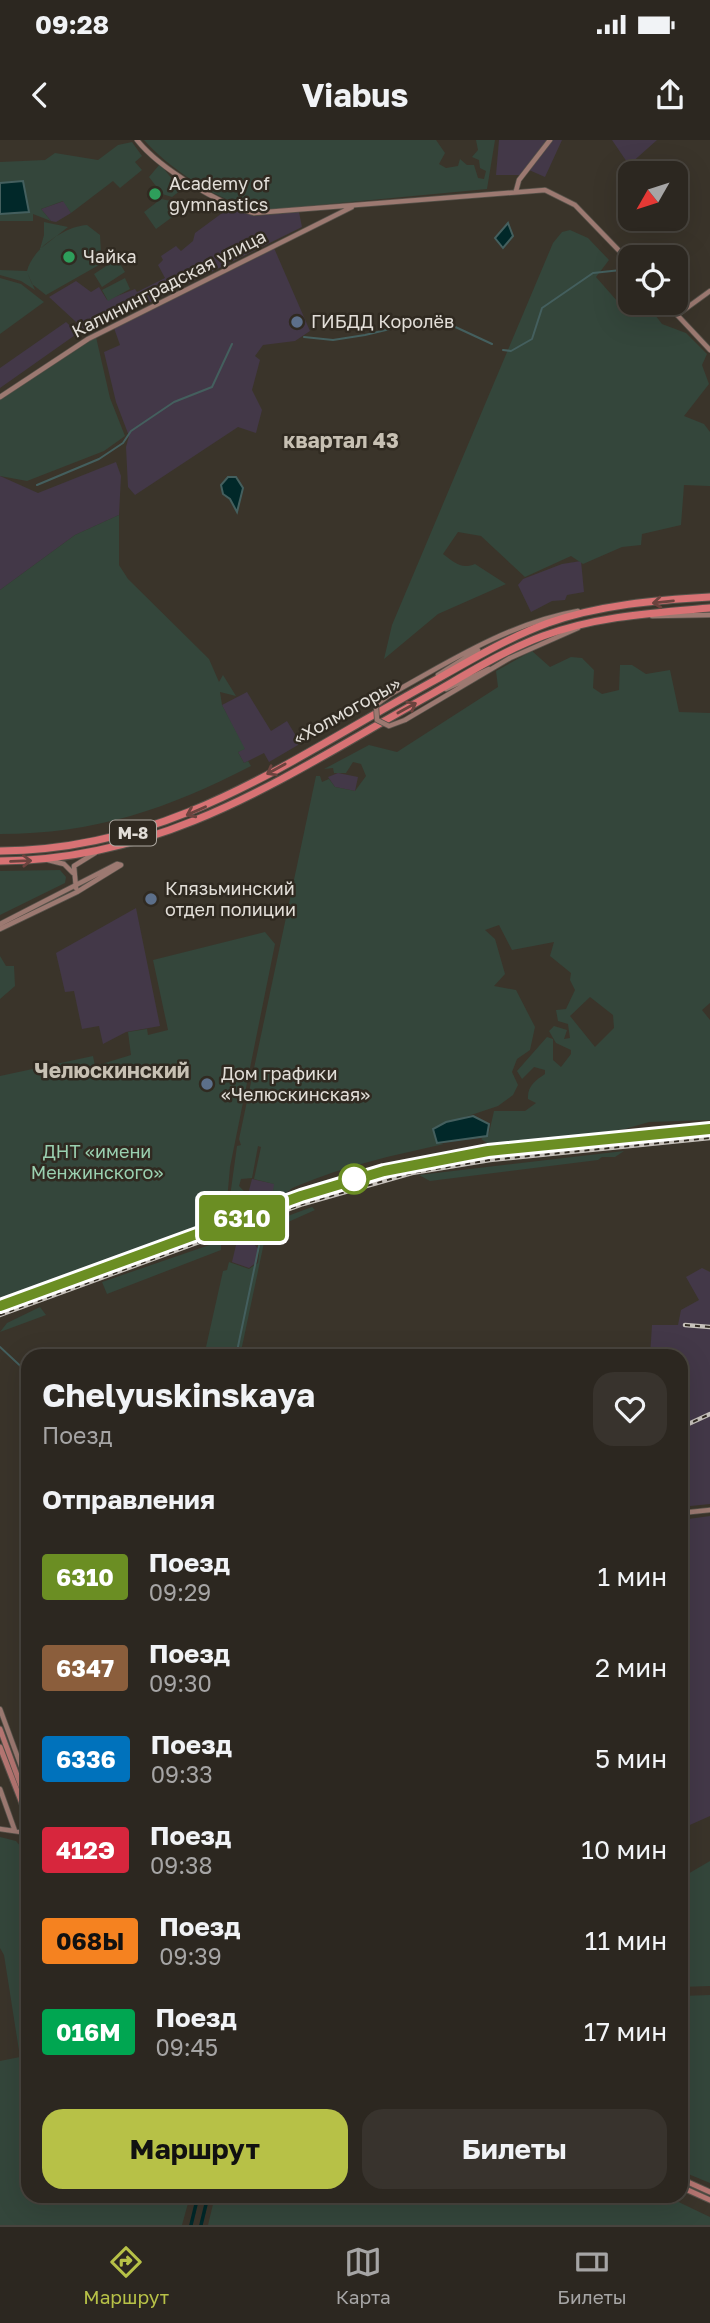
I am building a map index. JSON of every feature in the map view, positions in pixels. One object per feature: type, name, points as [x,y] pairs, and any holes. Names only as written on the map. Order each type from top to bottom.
[{"type":"highway","name":"«Холмогоры»","points":[[0,851],[92,843],[177,819],[257,780],[421,687],[523,634],[570,616],[606,608],[710,597]]},
{"type":"highway","name":"«Холмогоры»","points":[[0,861],[43,860],[98,852],[168,833],[216,813],[525,644],[598,620],[710,608]]},
{"type":"main road","points":[[0,1729],[21,1786]]},
{"type":"main road","points":[[0,1747],[21,1801]]},
{"type":"main road","points":[[688,2182],[710,2192]]},
{"type":"main road","points":[[688,2190],[710,2200]]},
{"type":"street","points":[[137,140],[159,162],[244,210],[265,213],[545,190],[568,200],[618,250]]},
{"type":"street","points":[[516,191],[519,180],[550,140]]},
{"type":"street","name":"Калининградская улица","points":[[0,397],[88,339],[355,205]]},
{"type":"street","points":[[334,206],[339,209],[338,214]]},
{"type":"street","points":[[688,307],[710,292]]},
{"type":"street","points":[[677,315],[710,350]]},
{"type":"street","points":[[510,658],[405,720],[389,726],[377,720],[376,705],[391,694],[497,639],[552,616],[606,608]]},
{"type":"street","points":[[630,615],[710,615]]},
{"type":"street","points":[[426,697],[598,620]]},
{"type":"street","points":[[421,687],[497,639]]},
{"type":"street","points":[[73,874],[78,862],[98,852]]},
{"type":"street","points":[[43,860],[64,864],[73,874],[76,890]]},
{"type":"street","points":[[0,926],[76,890],[121,865],[117,864],[76,890]]},
{"type":"street","points":[[688,1512],[710,1510]]},
{"type":"street","points":[[0,1709],[21,1766]]},
{"type":"street","points":[[0,1789],[15,1831]]},
{"type":"street","points":[[0,1829],[21,1832]]},
{"type":"shaded area","points":[[499,140],[547,140],[520,175],[496,175]]},
{"type":"shaded area","points":[[552,140],[562,140],[545,177],[529,170]]},
{"type":"shaded area","points":[[612,140],[657,140],[633,161],[626,161]]},
{"type":"shaded area","points":[[64,201],[71,213],[56,222],[51,221],[41,209]]},
{"type":"shaded area","points":[[229,208],[254,216],[299,212],[302,227],[88,333],[49,297],[76,281],[91,292],[99,287],[107,300],[135,289],[137,292],[165,278],[158,265],[163,260],[161,256],[176,246],[181,251],[193,241],[195,233]]},
{"type":"shaded area","points":[[274,248],[310,331],[295,341],[263,345],[255,356],[260,360],[252,390],[262,410],[256,433],[238,427],[135,495],[128,487],[126,447],[129,436],[116,402],[104,352],[120,345],[114,328]]},
{"type":"shaded area","points":[[66,322],[78,333],[0,388],[0,368]]},
{"type":"shaded area","points":[[116,462],[121,476],[119,515],[75,535],[0,590],[0,476],[38,493]]},
{"type":"shaded area","points":[[581,561],[584,592],[567,595],[565,600],[552,601],[531,612],[518,585],[523,579],[562,564]]},
{"type":"shaded area","points":[[247,692],[271,731],[287,721],[299,741],[298,745],[269,762],[264,753],[244,763],[238,752],[244,749],[222,705]]},
{"type":"shaded area","points":[[338,773],[358,777],[355,791],[335,787],[328,777]]},
{"type":"shaded area","points":[[136,908],[160,1026],[126,1032],[103,1044],[99,1026],[82,1029],[74,991],[65,992],[56,953]]},
{"type":"shaded area","points":[[252,1179],[275,1184],[272,1197],[260,1201],[247,1198]]},
{"type":"shaded area","points":[[237,1241],[254,1244],[258,1249],[257,1262],[249,1268],[232,1262]]},
{"type":"shaded area","points":[[702,1268],[710,1272],[710,1504],[688,1506],[688,1349],[650,1349],[652,1325],[678,1325],[681,1310],[699,1300],[686,1277]]},
{"type":"shaded area","points":[[710,1516],[710,1816],[688,1826],[688,1519]]},
{"type":"green space","points":[[144,140],[436,140],[445,153],[439,164],[446,168],[458,166],[460,159],[467,165],[474,165],[478,178],[484,179],[486,171],[480,168],[479,160],[472,157],[478,150],[476,140],[495,140],[487,189],[266,210],[251,208],[217,195],[168,163]]},
{"type":"green space","points":[[132,142],[142,156],[135,162],[142,170],[120,188],[113,181],[71,213],[63,201],[41,209],[51,221],[33,214],[33,221],[0,221],[0,162],[45,160],[55,153],[98,160],[118,145]]},
{"type":"green space","points":[[160,164],[181,190],[172,197],[162,194],[149,177]]},
{"type":"green space","points":[[161,199],[171,201],[178,209],[175,215],[156,229],[144,212]]},
{"type":"green space","points":[[44,222],[68,227],[40,249],[44,235]]},
{"type":"green space","name":"Чайка","points":[[87,225],[100,235],[101,252],[106,261],[46,295],[33,284],[35,290],[21,281],[0,275],[0,270],[27,271],[42,247],[60,234],[78,226]]},
{"type":"green space","points":[[570,230],[588,238],[609,260],[596,277],[618,302],[618,315],[655,315],[662,324],[686,333],[707,354],[702,365],[709,384],[684,416],[704,424],[710,432],[710,486],[684,485],[681,525],[642,534],[641,545],[622,547],[583,564],[571,556],[525,577],[481,536],[458,532],[443,554],[462,566],[475,564],[506,584],[438,614],[384,659],[392,625],[553,243],[562,232]]},
{"type":"green space","points":[[117,259],[125,272],[102,287],[94,274]]},
{"type":"green space","points":[[0,278],[21,284],[44,302],[0,334]]},
{"type":"green space","points":[[125,278],[130,289],[108,301],[102,290]]},
{"type":"green space","points":[[96,337],[110,398],[125,436],[104,451],[27,481],[0,476],[0,400]]},
{"type":"green space","points":[[119,515],[119,565],[128,579],[209,659],[219,682],[223,675],[236,696],[220,692],[222,705],[245,749],[238,752],[244,763],[248,761],[251,766],[190,795],[130,816],[67,829],[0,834],[0,590],[75,535]]},
{"type":"green space","points":[[532,651],[550,667],[571,657],[582,658],[594,670],[593,688],[602,694],[619,690],[620,665],[632,665],[646,674],[670,670],[679,712],[710,713],[710,1003],[702,1010],[710,1020],[710,1120],[649,1122],[625,1129],[493,1147],[481,1139],[489,1133],[494,1111],[525,1111],[536,1103],[528,1099],[529,1090],[535,1081],[545,1074],[545,1070],[534,1067],[522,1079],[517,1071],[547,1037],[553,1039],[553,1060],[561,1067],[571,1054],[571,1050],[556,1043],[549,1031],[554,1026],[567,1030],[564,1039],[570,1038],[568,1024],[558,1021],[556,1010],[566,1009],[575,990],[570,980],[571,973],[550,956],[554,942],[512,950],[499,925],[485,930],[495,939],[505,974],[494,986],[516,990],[535,1027],[530,1050],[517,1059],[512,1072],[518,1085],[513,1095],[498,1106],[433,1129],[437,1143],[444,1144],[388,1157],[315,1179],[292,1188],[278,1201],[267,1206],[264,1204],[272,1197],[274,1184],[254,1179],[261,1147],[258,1146],[252,1178],[241,1179],[239,1186],[244,1191],[244,1203],[228,1211],[237,1146],[241,1145],[239,1139],[316,776],[320,776],[322,782],[329,779],[335,787],[355,791],[366,776],[361,764],[353,762],[346,773],[334,773],[333,768],[324,769],[369,745],[397,752],[498,687],[496,671]],"holes":[[[590,997],[613,1015],[614,1028],[595,1047],[570,1016]]]},
{"type":"green space","points":[[60,870],[66,877],[65,883],[0,915],[0,871]]},
{"type":"green space","name":"ДНТ «имени Менжинского»","points":[[265,932],[275,944],[230,1167],[226,1212],[213,1222],[0,1302],[0,1076],[93,1056],[95,1066],[131,1055],[128,1032],[147,1029],[148,1035],[168,1030],[153,960]]},
{"type":"green space","points":[[0,956],[6,966],[14,966],[15,986],[0,999]]},
{"type":"green space","points":[[624,1151],[615,1157],[602,1157],[598,1160],[430,1181],[419,1175]]},
{"type":"green space","points":[[312,1207],[315,1210],[268,1231],[266,1224]]},
{"type":"green space","points":[[263,1226],[265,1238],[241,1349],[206,1349],[223,1271],[227,1270],[229,1262],[249,1269],[258,1263],[260,1245],[256,1230]]},
{"type":"green space","points":[[221,1241],[221,1250],[107,1294],[102,1282]]},
{"type":"green space","points":[[40,1307],[46,1315],[0,1332],[7,1323]]},
{"type":"green space","points":[[0,1837],[16,1841],[21,1847],[21,2203],[188,2203],[182,2225],[0,2225],[0,2061],[20,2057],[4,1955],[0,1948]]},
{"type":"green space","points":[[710,1861],[710,1986],[688,1987],[688,1874]]},
{"type":"green space","points":[[710,1995],[710,2183],[688,2174],[688,1996]]},
{"type":"green space","points":[[213,2203],[681,2203],[710,2217],[710,2225],[208,2225]]},
{"type":"water","points":[[23,181],[29,212],[0,214],[0,183]]},
{"type":"water","points":[[508,223],[513,236],[503,248],[495,238]]},
{"type":"water","points":[[228,477],[236,477],[243,488],[237,512],[230,499],[223,494],[221,485]]},
{"type":"water","points":[[473,1116],[489,1124],[487,1136],[437,1143],[433,1129],[446,1122]]},
{"type":"waterway","points":[[503,350],[511,351],[532,339],[542,308],[593,273],[618,270]]},
{"type":"waterway","points":[[304,337],[333,340],[436,318],[492,344]]},
{"type":"waterway","points":[[37,485],[99,459],[123,443],[131,431],[174,402],[212,387],[232,344]]},
{"type":"waterway","points":[[237,1349],[259,1246]]},
{"type":"waterway","points":[[0,1347],[21,1366]]},
{"type":"waterway","points":[[191,2225],[196,2203]]},
{"type":"waterway","points":[[201,2225],[206,2203]]},
{"type":"railway","points":[[0,1315],[303,1204],[412,1173],[490,1160],[710,1138]]},
{"type":"railway","points":[[685,1325],[710,1327]]},
{"type":"railway","points":[[688,1424],[710,1414]]},
{"type":"train","name":"6310","points":[[0,1306],[301,1196],[384,1171],[488,1151],[710,1129]]},
{"type":"place","name":"Academy of gymnastics","points":[[155,194]]},
{"type":"place","name":"Чайка","points":[[69,257]]},
{"type":"place","name":"ГИБДД Королёв","points":[[297,322]]},
{"type":"place","name":"Клязьминский отдел полиции","points":[[151,899]]},
{"type":"place","name":"Дом графики «Челюскинская»","points":[[207,1084]]},
{"type":"district","name":"квартал 43","points":[[341,441]]},
{"type":"district","name":"Челюскинский","points":[[112,1071]]}]
